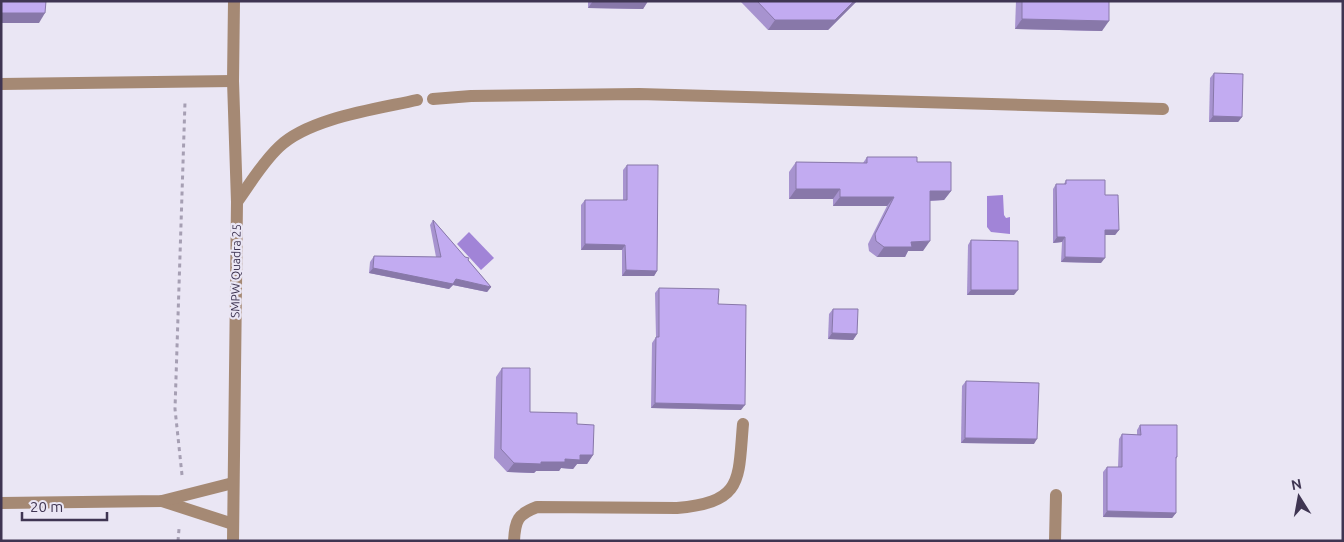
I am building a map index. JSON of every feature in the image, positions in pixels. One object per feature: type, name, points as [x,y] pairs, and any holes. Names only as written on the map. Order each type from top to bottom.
[{"type":"street","name":"SMPW Quadra 25","points":[[233,541],[237,202],[234,1]]},
{"type":"street","points":[[1,84],[234,81]]},
{"type":"street","points":[[433,99],[471,96],[639,94],[1163,109]]},
{"type":"street","points":[[237,202],[264,164],[280,146],[302,132],[325,122],[417,100]]},
{"type":"street","points":[[514,541],[517,521],[523,512],[537,507],[677,508],[710,502],[730,492],[738,476],[743,424]]},
{"type":"street","points":[[183,502],[233,483]]},
{"type":"street","points":[[1055,541],[1056,495]]},
{"type":"street","points":[[1,503],[183,502],[234,524]]},
{"type":"path","points":[[178,541],[183,502],[182,465],[175,409],[186,82]]},
{"type":"shaded area","points":[[1003,195],[1004,215],[1006,218],[1010,217],[1010,234],[991,232],[987,227],[987,196]]},
{"type":"shaded area","points":[[469,232],[494,258],[481,270],[457,244]]},
{"type":"building","points":[[1,1],[46,1],[45,13],[1,13]]},
{"type":"building","points":[[757,1],[854,1],[835,20],[775,20]]},
{"type":"building","points":[[1022,1],[1109,1],[1109,21],[1022,19]]},
{"type":"building","points":[[1214,73],[1243,74],[1242,117],[1213,116]]},
{"type":"building","points":[[867,157],[917,157],[917,162],[951,162],[951,191],[930,191],[930,241],[911,242],[912,247],[884,247],[876,241],[875,234],[894,197],[840,197],[840,189],[796,189],[796,162],[867,163]]},
{"type":"building","points":[[627,165],[658,165],[657,271],[626,270],[625,245],[585,244],[585,200],[627,200]]},
{"type":"building","points":[[1066,180],[1105,180],[1105,195],[1118,195],[1119,230],[1105,230],[1105,258],[1065,257],[1065,237],[1057,237],[1056,184],[1066,184]]},
{"type":"building","points":[[433,220],[465,257],[469,258],[468,260],[491,287],[456,279],[453,284],[373,268],[374,256],[441,257]]},
{"type":"building","points":[[971,240],[1018,241],[1018,290],[971,290]]},
{"type":"building","points":[[659,288],[719,289],[718,304],[746,305],[745,405],[655,403],[656,337],[659,337]]},
{"type":"building","points":[[833,309],[858,309],[857,334],[832,333]]},
{"type":"building","points":[[502,368],[530,368],[530,412],[577,413],[577,424],[594,425],[593,455],[580,455],[580,460],[565,459],[565,462],[541,462],[541,464],[514,463],[501,449]]},
{"type":"building","points":[[966,381],[1039,383],[1037,439],[965,438]]},
{"type":"building","points":[[1140,425],[1177,425],[1176,513],[1107,511],[1107,467],[1122,467],[1122,434],[1141,435]]}]
